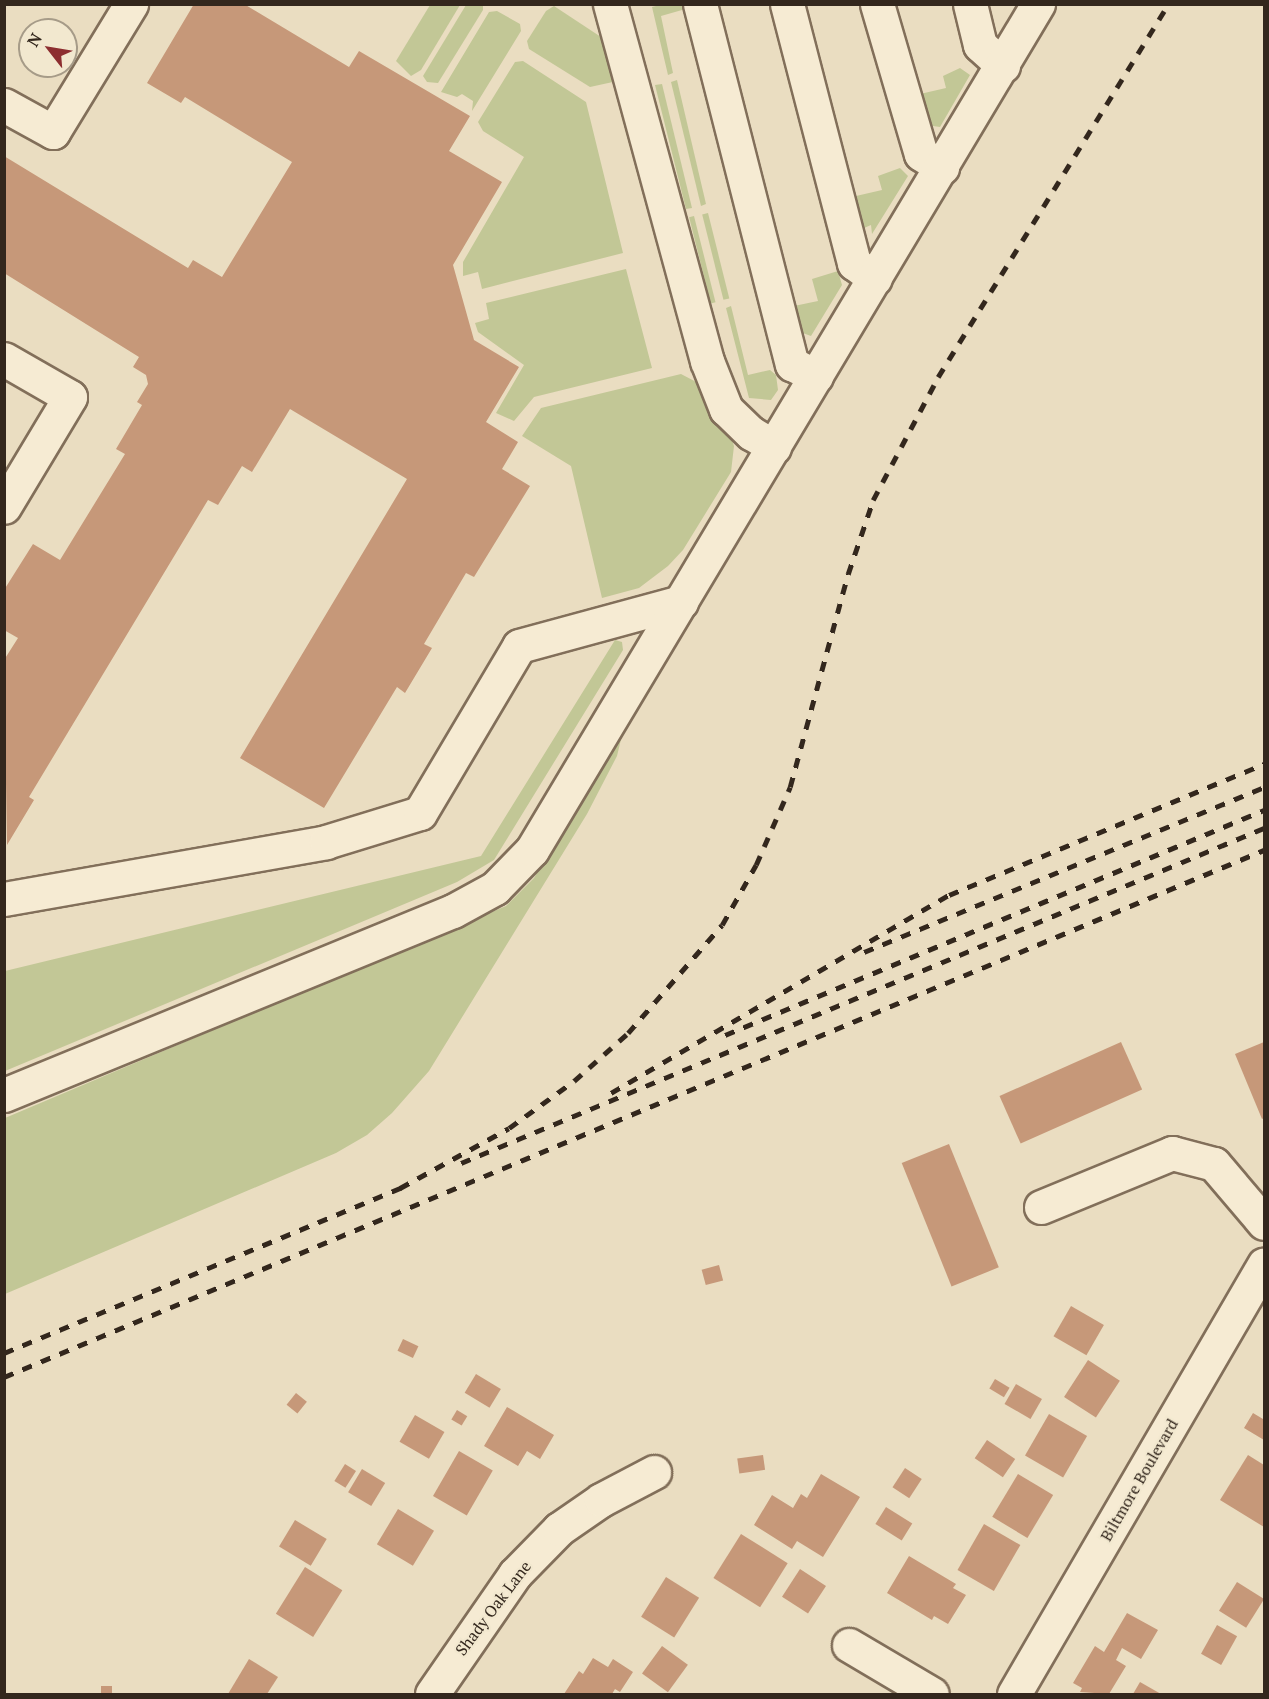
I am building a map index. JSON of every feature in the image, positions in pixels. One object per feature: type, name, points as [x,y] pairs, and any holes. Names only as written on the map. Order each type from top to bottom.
[{"type":"street","points":[[4,105],[53,132],[131,4]]},
{"type":"street","points":[[610,4],[707,361],[726,409],[751,433],[774,447]]},
{"type":"street","points":[[700,4],[792,364],[816,376]]},
{"type":"street","points":[[787,4],[854,263],[875,279]]},
{"type":"street","points":[[877,4],[921,154],[942,167]]},
{"type":"street","points":[[970,4],[980,45],[1003,66]]},
{"type":"street","points":[[4,1095],[453,911],[495,888],[532,850],[1038,4]]},
{"type":"street","points":[[4,358],[70,397],[4,507]]},
{"type":"street","points":[[4,899],[326,842],[420,813],[519,646],[681,603]]},
{"type":"street","points":[[1041,1207],[1172,1153],[1214,1164],[1264,1223]]},
{"type":"street","name":"Biltmore Boulevard","points":[[1014,1695],[1264,1266]]},
{"type":"street","name":"Shady Oak Lane","points":[[432,1695],[515,1574],[559,1529],[601,1500],[654,1472]]},
{"type":"street","points":[[849,1645],[932,1695]]},
{"type":"green space","points":[[430,5],[460,5],[421,70],[411,76],[396,61]]},
{"type":"green space","points":[[466,5],[483,5],[483,10],[438,83],[427,82],[423,76]]},
{"type":"green space","points":[[684,5],[682,10],[661,16],[673,73],[668,75],[652,7]]},
{"type":"green space","points":[[554,6],[604,39],[622,80],[590,87],[529,49],[527,41],[546,11]]},
{"type":"green space","points":[[497,11],[520,24],[521,31],[472,111],[473,101],[462,94],[457,97],[441,92],[489,12]]},
{"type":"green space","points":[[523,61],[586,102],[623,253],[482,289],[478,272],[463,276],[463,262],[524,157],[483,131],[478,122],[515,62]]},
{"type":"green space","points":[[960,68],[970,75],[940,127],[933,126],[927,122],[920,94],[946,88],[943,76]]},
{"type":"green space","points":[[677,80],[706,204],[701,206],[671,82]]},
{"type":"green space","points":[[662,84],[692,208],[686,209],[655,85]]},
{"type":"green space","points":[[900,168],[908,176],[872,234],[871,225],[864,228],[856,196],[882,190],[878,176]]},
{"type":"green space","points":[[708,213],[729,298],[723,300],[702,214]]},
{"type":"green space","points":[[694,216],[716,302],[711,304],[689,217]]},
{"type":"green space","points":[[626,269],[652,368],[534,397],[514,421],[496,413],[524,365],[478,332],[475,323],[489,319],[486,303]]},
{"type":"green space","points":[[838,271],[842,285],[811,336],[800,332],[794,306],[818,301],[812,279]]},
{"type":"green space","points":[[731,306],[748,375],[770,370],[776,375],[778,390],[771,400],[749,398],[726,308]]},
{"type":"green space","points":[[681,374],[700,384],[706,406],[730,434],[734,446],[731,472],[683,550],[668,566],[639,588],[602,598],[571,466],[522,436],[541,408]]},
{"type":"green space","points":[[615,640],[622,642],[623,650],[494,860],[457,882],[5,1071],[5,971],[481,856]]},
{"type":"green space","points":[[623,731],[617,756],[587,814],[429,1071],[392,1113],[367,1135],[336,1153],[5,1294],[5,1118],[506,906],[534,878]]},
{"type":"building","points":[[194,4],[244,4],[349,67],[359,51],[470,116],[449,151],[502,182],[453,265],[474,340],[519,367],[486,422],[518,442],[502,469],[530,486],[474,577],[466,573],[424,644],[432,648],[405,693],[397,687],[324,808],[240,758],[407,479],[290,409],[252,472],[242,466],[218,505],[208,500],[29,797],[34,800],[7,845],[4,660],[18,638],[4,630],[4,590],[33,544],[60,560],[125,454],[116,449],[142,405],[137,402],[148,384],[146,375],[133,367],[139,357],[4,273],[4,156],[188,268],[193,260],[222,277],[292,162],[185,97],[181,103],[147,83]]},
{"type":"building","points":[[1121,1042],[1142,1090],[1021,1144],[999,1096]]},
{"type":"building","points":[[1264,1042],[1264,1118],[1262,1119],[1235,1054]]},
{"type":"building","points":[[949,1144],[999,1267],[952,1286],[902,1163]]},
{"type":"building","points":[[719,1265],[723,1280],[706,1285],[702,1270]]},
{"type":"building","points":[[1071,1306],[1104,1325],[1086,1355],[1054,1336]]},
{"type":"building","points":[[403,1339],[418,1346],[413,1358],[398,1351]]},
{"type":"building","points":[[1088,1360],[1120,1381],[1096,1418],[1064,1397]]},
{"type":"building","points":[[476,1374],[501,1389],[490,1408],[465,1393]]},
{"type":"building","points":[[995,1379],[1010,1388],[1004,1397],[989,1388]]},
{"type":"building","points":[[1016,1384],[1042,1399],[1030,1419],[1004,1404]]},
{"type":"building","points":[[296,1393],[307,1402],[297,1413],[287,1405]]},
{"type":"building","points":[[507,1407],[554,1435],[540,1459],[527,1451],[518,1466],[484,1446]]},
{"type":"building","points":[[457,1410],[467,1416],[462,1426],[451,1419]]},
{"type":"building","points":[[1253,1413],[1263,1419],[1264,1416],[1264,1440],[1244,1428]]},
{"type":"building","points":[[1049,1414],[1087,1436],[1063,1478],[1025,1456]]},
{"type":"building","points":[[415,1415],[444,1432],[429,1459],[399,1442]]},
{"type":"building","points":[[987,1440],[1015,1459],[1003,1477],[975,1458]]},
{"type":"building","points":[[459,1451],[493,1470],[467,1516],[433,1496]]},
{"type":"building","points":[[763,1455],[765,1470],[739,1473],[737,1459]]},
{"type":"building","points":[[1248,1455],[1264,1465],[1264,1527],[1220,1500]]},
{"type":"building","points":[[345,1464],[356,1471],[345,1488],[334,1481]]},
{"type":"building","points":[[905,1468],[922,1479],[909,1498],[892,1487]]},
{"type":"building","points":[[362,1469],[385,1483],[371,1506],[348,1492]]},
{"type":"building","points":[[821,1474],[860,1497],[823,1557],[797,1541],[792,1549],[754,1525],[772,1495],[793,1508],[801,1494],[807,1498]]},
{"type":"building","points":[[1018,1474],[1053,1495],[1027,1538],[992,1517]]},
{"type":"building","points":[[886,1507],[912,1523],[902,1540],[875,1524]]},
{"type":"building","points":[[398,1509],[434,1531],[413,1566],[377,1544]]},
{"type":"building","points":[[295,1520],[327,1539],[311,1566],[279,1547]]},
{"type":"building","points":[[984,1524],[1020,1545],[994,1591],[958,1570]]},
{"type":"building","points":[[741,1534],[788,1563],[760,1607],[713,1578]]},
{"type":"building","points":[[909,1556],[956,1584],[953,1588],[966,1595],[948,1624],[934,1616],[932,1620],[887,1593]]},
{"type":"building","points":[[305,1567],[342,1590],[313,1637],[276,1614]]},
{"type":"building","points":[[800,1569],[826,1586],[808,1614],[782,1597]]},
{"type":"building","points":[[666,1577],[699,1598],[674,1638],[641,1617]]},
{"type":"building","points":[[1237,1582],[1264,1599],[1246,1628],[1219,1611]]},
{"type":"building","points":[[1127,1613],[1158,1630],[1141,1659],[1122,1648],[1116,1660],[1126,1666],[1109,1694],[1080,1692],[1082,1688],[1073,1683],[1095,1646],[1104,1652]]},
{"type":"building","points":[[1217,1625],[1237,1636],[1221,1665],[1201,1654]]},
{"type":"building","points":[[662,1646],[688,1665],[668,1692],[642,1674]]},
{"type":"building","points":[[593,1658],[608,1667],[613,1659],[633,1672],[620,1692],[615,1689],[612,1694],[564,1694],[579,1671],[583,1674]]},
{"type":"building","points":[[249,1659],[278,1677],[267,1694],[228,1694]]},
{"type":"building","points":[[1140,1682],[1161,1694],[1133,1694]]},
{"type":"building","points":[[101,1686],[112,1686],[112,1694],[101,1694]]},
{"type":"railway","points":[[400,1188],[509,1128],[574,1081],[628,1033],[722,925],[756,865],[790,787],[848,574],[873,500],[938,377],[1168,4]]},
{"type":"railway","points":[[611,1093],[949,895],[1264,764]]},
{"type":"railway","points":[[864,952],[1264,787]]},
{"type":"railway","points":[[725,1035],[1264,810]]},
{"type":"railway","points":[[461,1163],[1264,828]]},
{"type":"railway","points":[[4,1377],[1264,850]]},
{"type":"railway","points":[[4,1353],[406,1186]]}]
